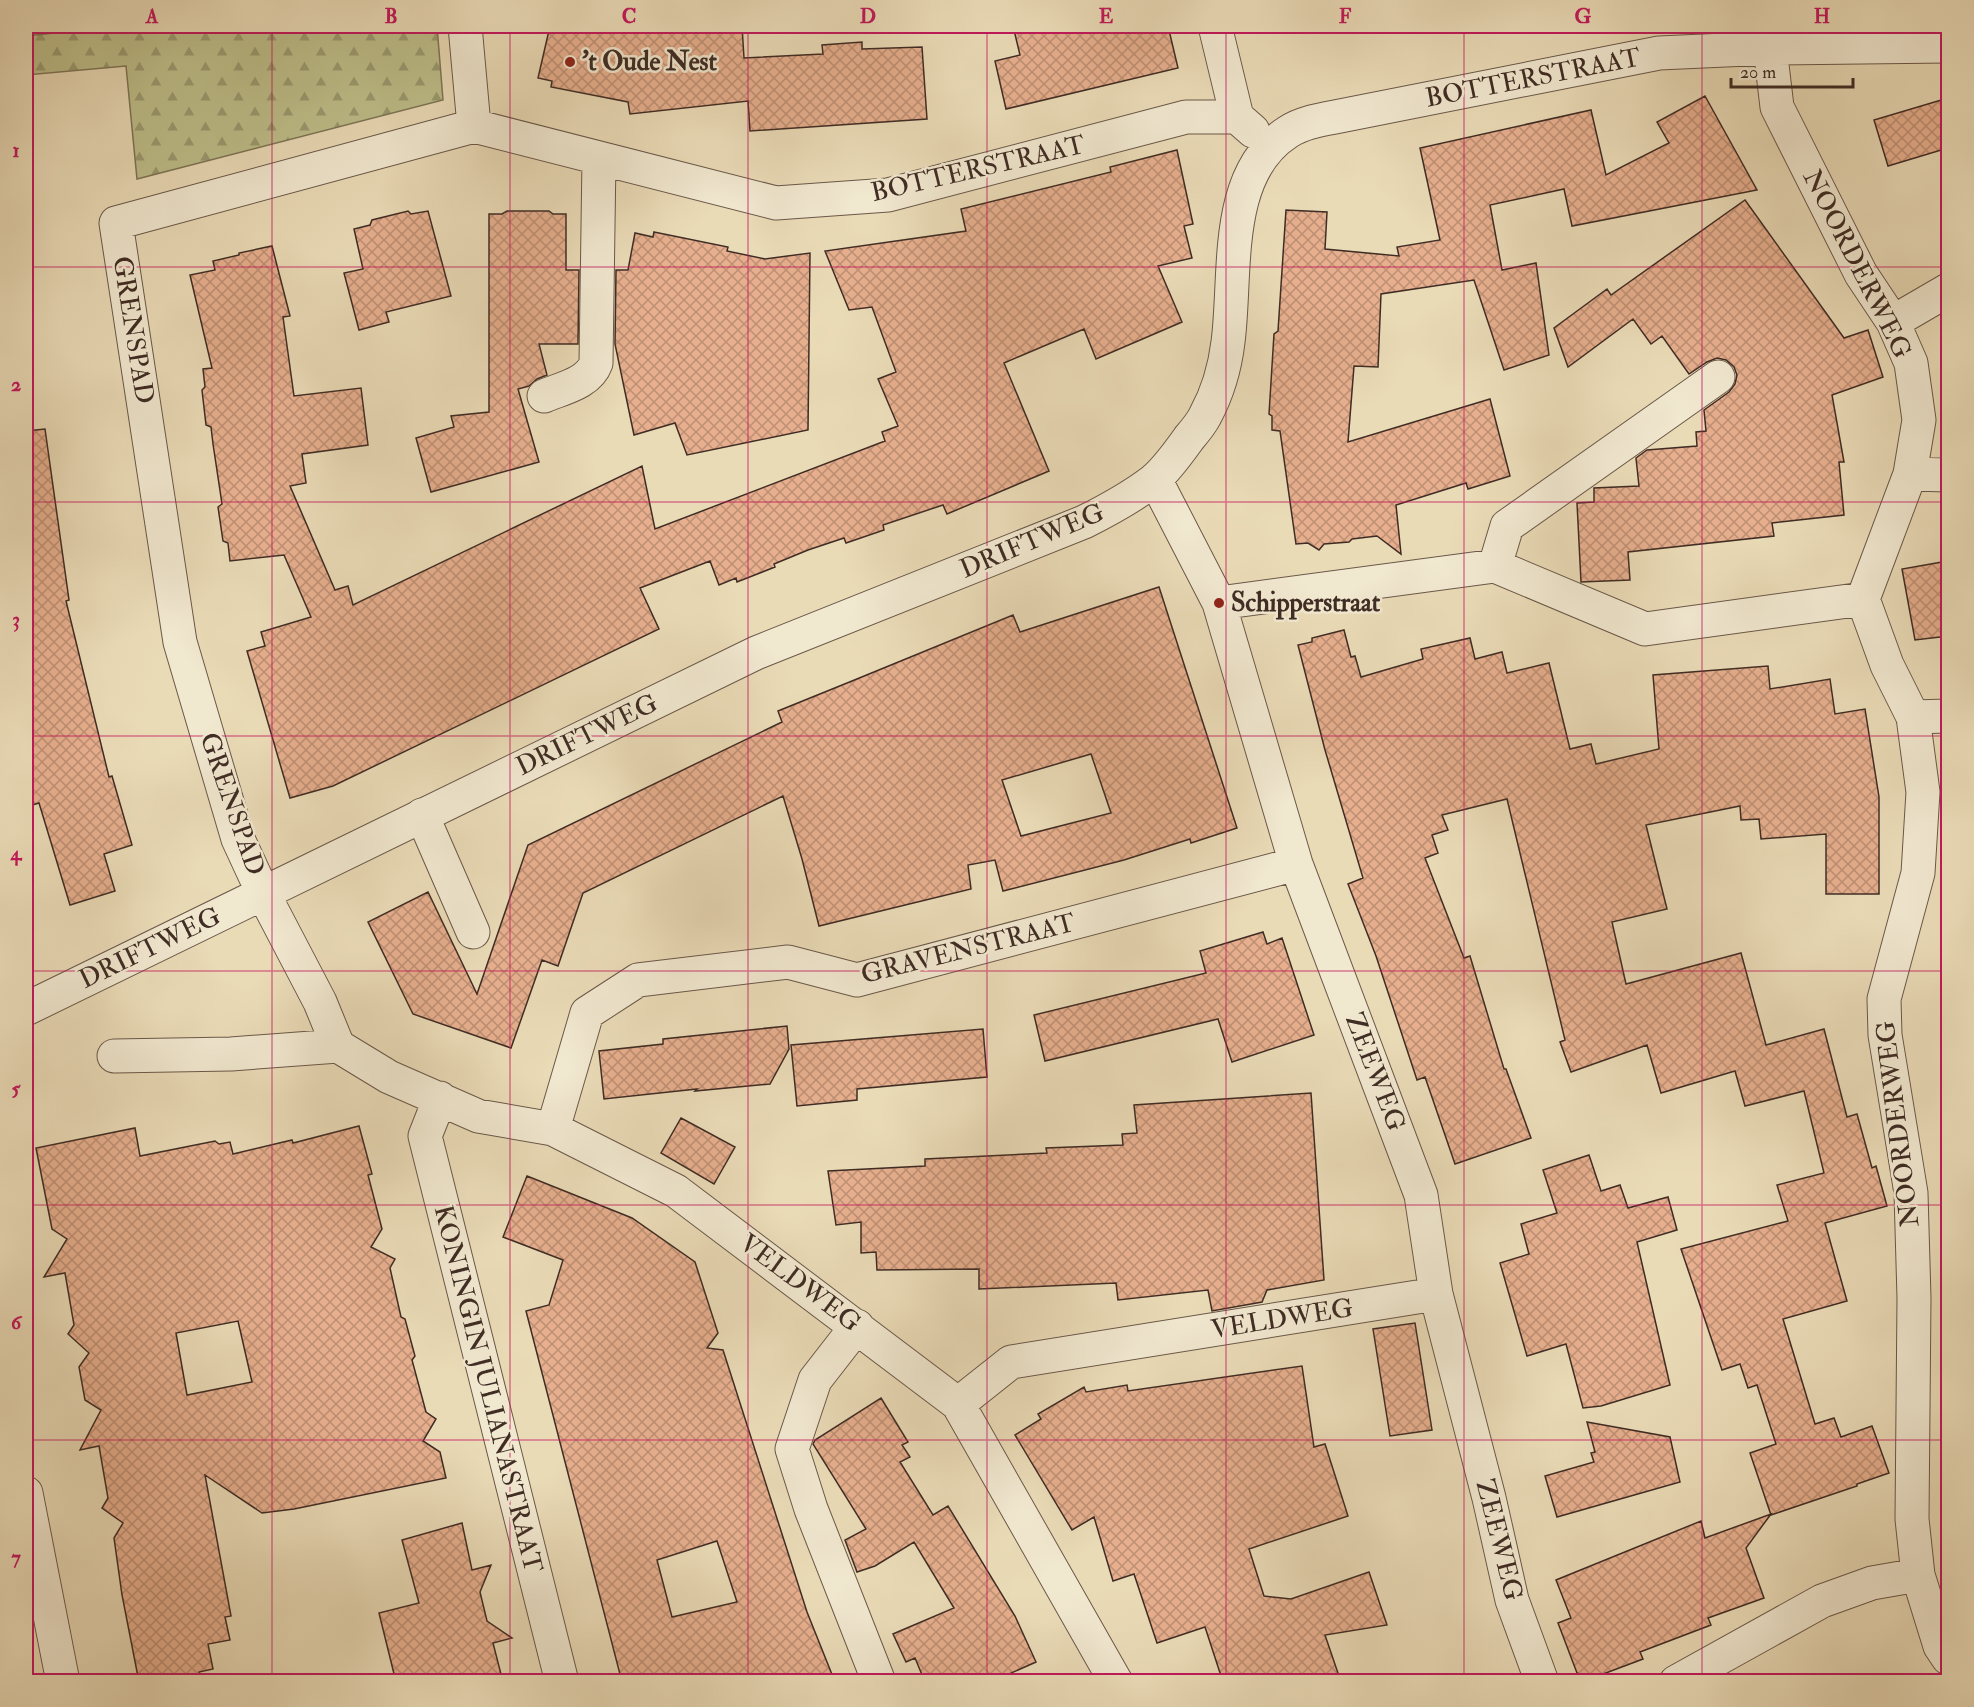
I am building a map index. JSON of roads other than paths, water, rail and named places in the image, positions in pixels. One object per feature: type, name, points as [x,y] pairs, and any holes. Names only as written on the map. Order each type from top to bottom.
[{"type":"street","points":[[465,26],[474,126]]},
{"type":"street","points":[[1215,26],[1237,117],[1270,147]]},
{"type":"street","name":"BOTTERSTRAAT","points":[[1155,478],[1205,418],[1219,382],[1228,344],[1236,232],[1244,187],[1261,156],[1287,132],[1300,125],[1335,117],[1659,53],[1725,37],[1770,48],[1948,46]]},
{"type":"street","name":"NOORDERWEG","points":[[1770,48],[1777,107],[1861,274],[1893,322],[1911,363],[1919,420],[1910,474],[1863,599],[1887,665],[1913,717],[1923,792],[1918,873],[1884,999],[1885,1035],[1911,1193],[1914,1298],[1912,1519],[1918,1575],[1940,1646],[1948,1658]]},
{"type":"street","name":"BOTTERSTRAAT","points":[[474,126],[776,203],[888,195],[1186,117],[1237,117]]},
{"type":"street","name":"GRENSPAD","points":[[263,892],[238,839],[180,642],[116,223],[474,126]]},
{"type":"street","points":[[544,396],[583,380],[593,371],[596,363],[599,158]]},
{"type":"street","points":[[1893,322],[1948,290]]},
{"type":"street","points":[[1495,566],[1507,526],[1718,377]]},
{"type":"street","points":[[1910,474],[1948,475]]},
{"type":"street","name":"DRIFTWEG","points":[[26,1009],[756,653],[1084,522],[1122,503],[1155,478]]},
{"type":"street","name":"ZEEWEG","points":[[1155,478],[1219,603],[1296,864],[1421,1195],[1436,1294],[1489,1498],[1512,1600],[1542,1682]]},
{"type":"street","points":[[1219,603],[1495,566],[1645,629],[1863,599]]},
{"type":"street","points":[[1913,717],[1948,716]]},
{"type":"street","points":[[422,815],[473,932]]},
{"type":"street","name":"GRAVENSTRAAT","points":[[553,1129],[587,1012],[638,980],[788,962],[857,980],[1296,864]]},
{"type":"street","points":[[114,1056],[231,1054],[338,1046],[320,1002],[263,892]]},
{"type":"street","name":"VELDWEG","points":[[338,1046],[389,1077],[478,1116],[553,1129],[676,1191],[958,1404],[1011,1362],[1436,1294]]},
{"type":"street","name":"KONINGIN JULIANASTRAAT","points":[[440,1098],[425,1136],[562,1682]]},
{"type":"street","points":[[857,1326],[815,1380],[792,1449],[811,1509],[879,1682]]},
{"type":"street","points":[[958,1404],[1116,1682]]},
{"type":"street","points":[[26,1493],[63,1682]]},
{"type":"street","points":[[1676,1682],[1822,1601],[1872,1583],[1918,1575]]},
{"type":"place","name":"'t Oude Nest","points":[[570,62]]},
{"type":"place","name":"Schipperstraat","points":[[1219,603]]}]
